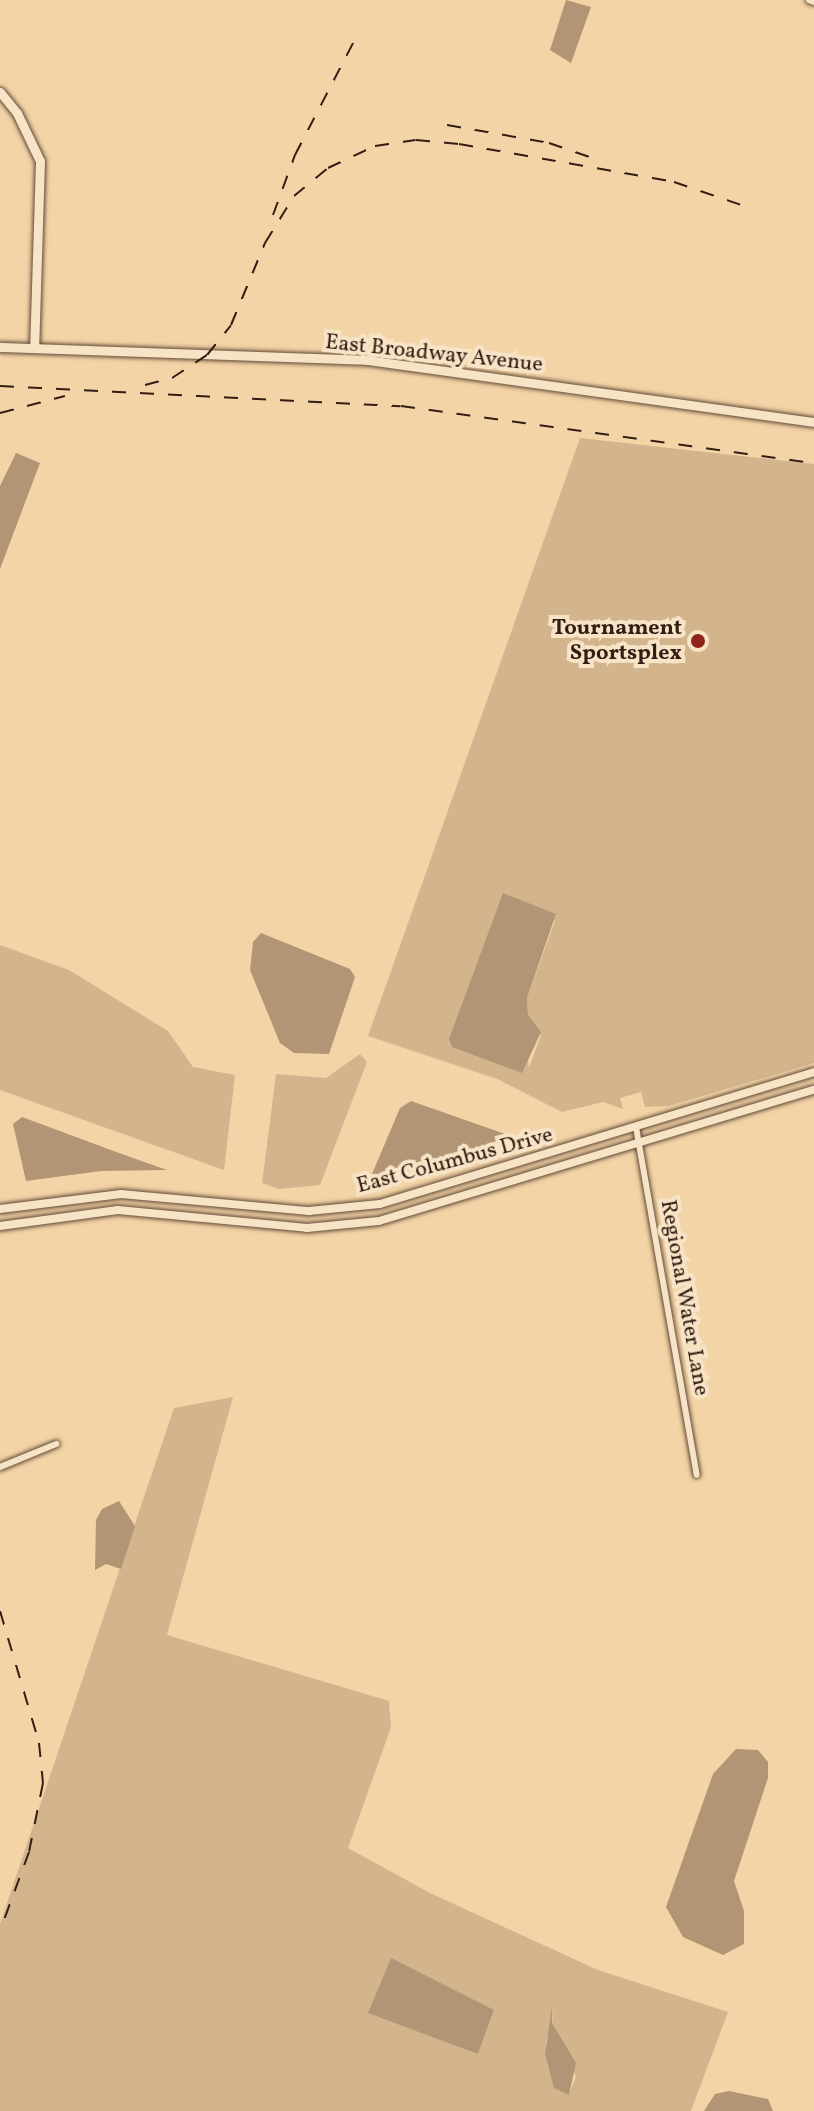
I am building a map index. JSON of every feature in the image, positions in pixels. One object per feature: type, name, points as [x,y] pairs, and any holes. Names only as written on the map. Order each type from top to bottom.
[{"type":"main road","points":[[0,92],[22,121],[40,161],[34,348]]},
{"type":"main road","name":"East Broadway Avenue","points":[[0,347],[367,360],[814,422]]},
{"type":"street","name":"East Columbus Drive","points":[[0,1209],[121,1194],[309,1211],[380,1204],[814,1072]]},
{"type":"street","name":"East Columbus Drive","points":[[0,1226],[118,1210],[307,1228],[379,1221],[814,1090]]},
{"type":"street","name":"Regional Water Lane","points":[[636,1127],[697,1475]]},
{"type":"street","points":[[242,1222],[243,1205]]},
{"type":"street","points":[[0,1467],[56,1444]]},
{"type":"shaded area","points":[[566,0],[591,7],[571,63],[550,50]]},
{"type":"shaded area","points":[[580,438],[814,464],[814,1063],[669,1106],[645,1107],[641,1092],[620,1098],[623,1109],[603,1102],[562,1112],[497,1079],[368,1036]],"holes":[[[507,894],[555,921],[527,998],[528,1015],[541,1035],[529,1068]]]},
{"type":"shaded area","points":[[16,453],[40,463],[0,569],[0,486]]},
{"type":"shaded area","points":[[503,893],[556,914],[527,998],[528,1015],[541,1032],[522,1073],[452,1047],[449,1039]]},
{"type":"shaded area","points":[[261,933],[350,969],[355,977],[329,1054],[294,1053],[280,1043],[250,970],[253,942]]},
{"type":"shaded area","points":[[0,945],[69,970],[168,1031],[193,1067],[235,1075],[224,1170],[0,1090]]},
{"type":"shaded area","points":[[360,1054],[367,1062],[320,1185],[279,1189],[262,1183],[276,1074],[326,1078]]},
{"type":"shaded area","points":[[411,1101],[511,1136],[380,1182],[372,1174],[400,1108]]},
{"type":"shaded area","points":[[22,1117],[167,1170],[101,1171],[26,1181],[13,1124]]},
{"type":"shaded area","points":[[233,1397],[167,1635],[389,1701],[391,1727],[348,1848],[432,1894],[598,1970],[728,2012],[691,2111],[0,2111],[0,1924],[174,1408]],"holes":[[[555,2009],[552,2023],[576,2077],[569,2094],[555,2087],[548,2066],[546,2041]],[[494,2010],[478,2054],[413,2027]]]},
{"type":"shaded area","points":[[119,1501],[135,1526],[121,1569],[106,1564],[95,1570],[96,1520],[102,1509]]},
{"type":"shaded area","points":[[736,1749],[758,1750],[768,1762],[768,1778],[734,1881],[744,1911],[744,1944],[723,1955],[683,1937],[666,1907],[713,1774]]},
{"type":"shaded area","points":[[391,1958],[494,2010],[478,2054],[368,2013]]},
{"type":"shaded area","points":[[552,2007],[552,2023],[576,2063],[569,2095],[554,2088],[545,2054]]},
{"type":"shaded area","points":[[729,2091],[768,2099],[773,2111],[704,2111],[715,2094]]},
{"type":"railway","points":[[273,215],[295,155],[354,41]]},
{"type":"railway","points":[[447,125],[549,143],[598,160]]},
{"type":"railway","points":[[145,385],[172,378],[207,355],[231,325],[265,243],[294,196],[328,168],[375,146],[416,140],[459,144],[674,182],[750,208]]},
{"type":"railway","points":[[0,386],[401,406],[814,463]]},
{"type":"railway","points":[[0,413],[65,396]]},
{"type":"railway","points":[[0,1611],[39,1743],[43,1783],[29,1852],[0,1931]]},
{"type":"place","name":"Tournament Sportsplex","points":[[698,641]]}]
